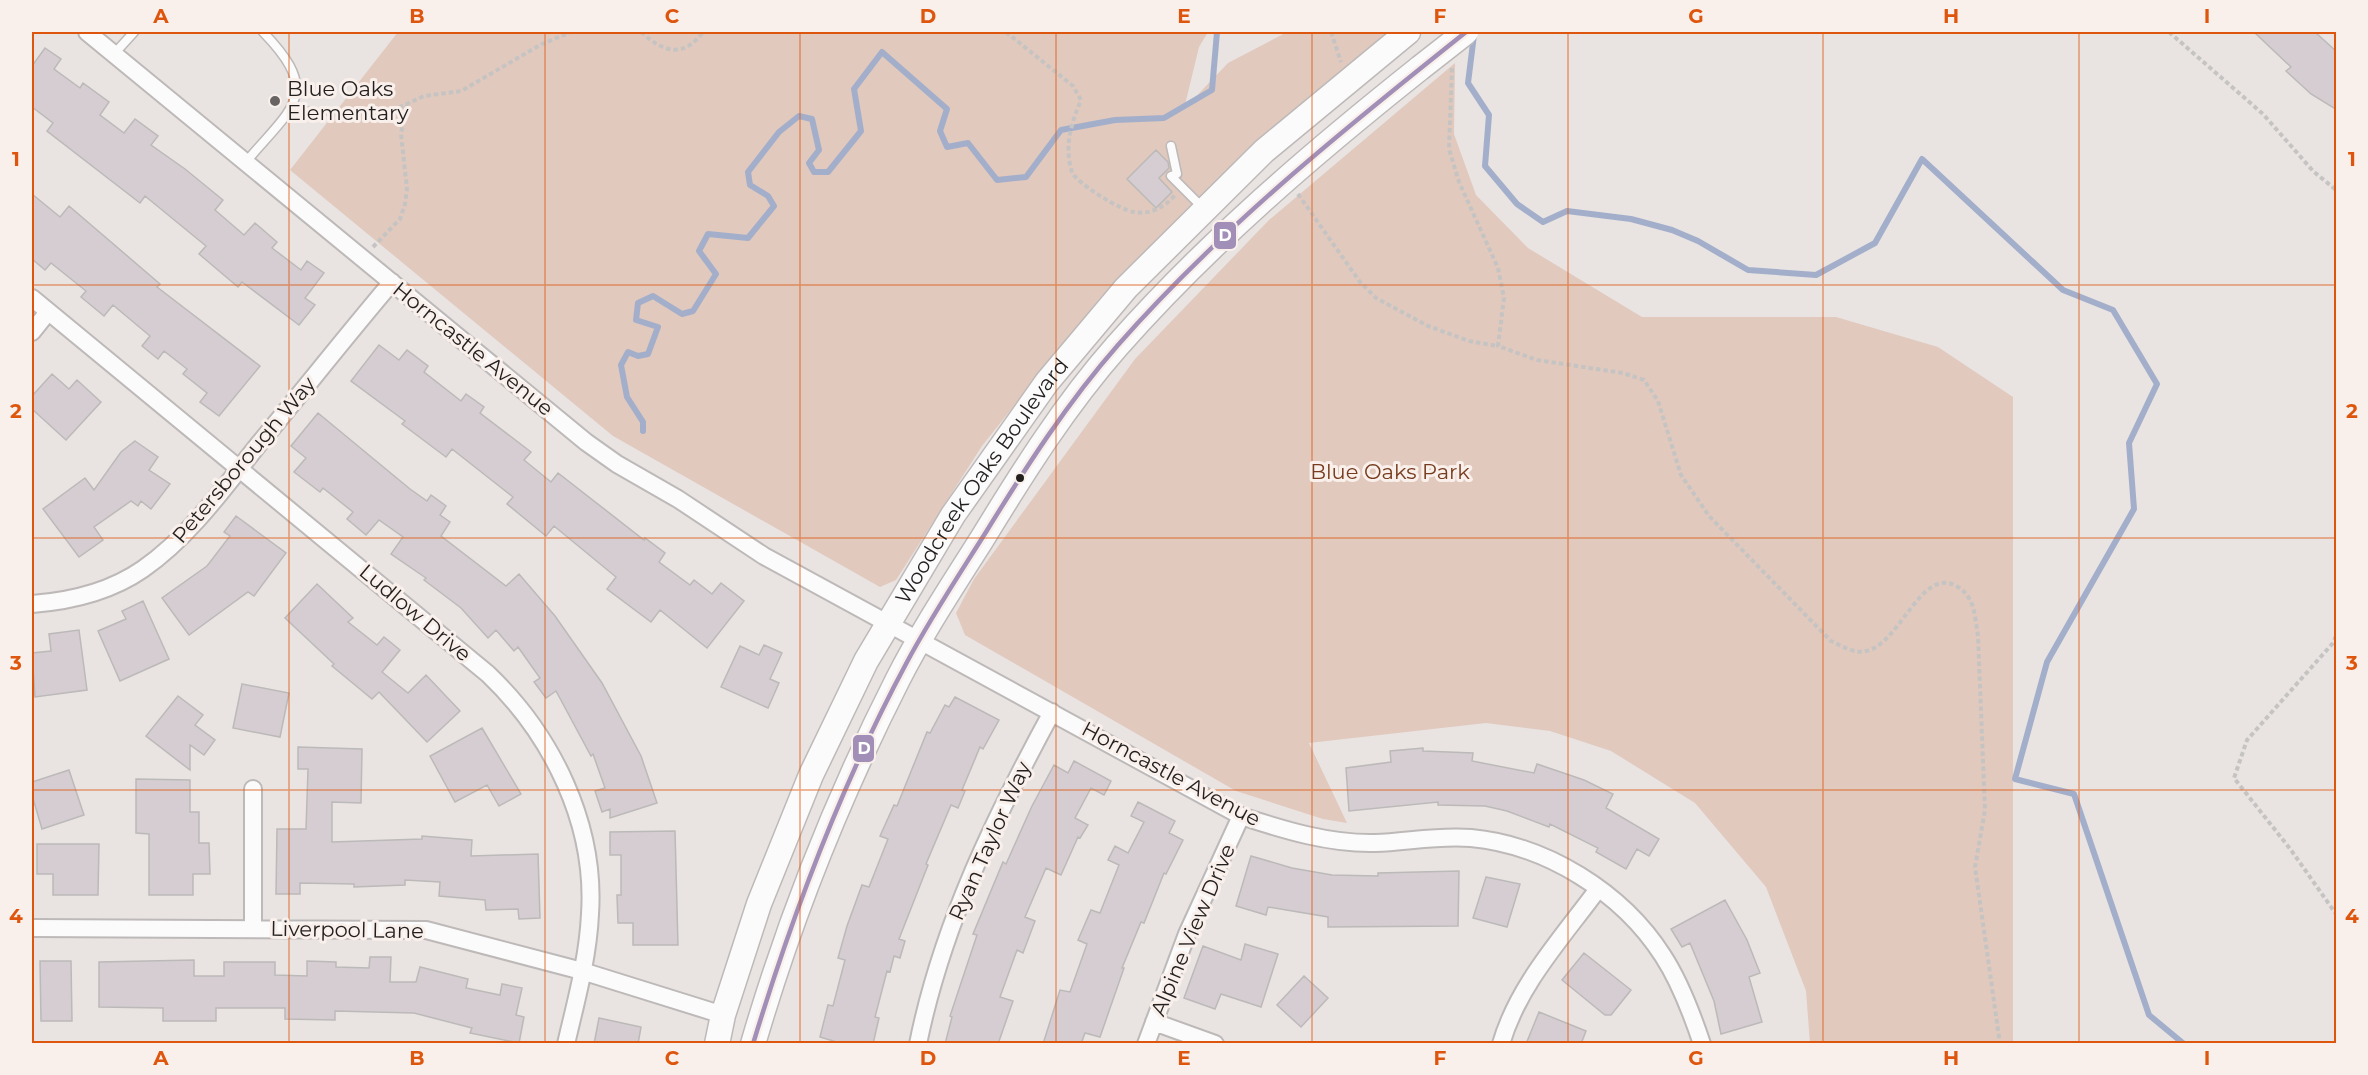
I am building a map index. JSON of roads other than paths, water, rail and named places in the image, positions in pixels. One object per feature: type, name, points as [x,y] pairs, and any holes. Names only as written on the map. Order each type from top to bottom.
[{"type":"main road","name":"Woodcreek Oaks Boulevard","points":[[717,1044],[723,1015],[779,849],[837,722],[888,623],[953,515],[1047,382],[1126,288],[1264,151],[1408,32]]},
{"type":"main road","name":"Woodcreek Oaks Boulevard","points":[[753,1044],[780,952],[818,851],[895,684],[1025,468],[1115,349],[1179,279],[1284,178],[1466,32]]},
{"type":"street","name":"Horncastle Avenue","points":[[87,32],[617,464],[678,499],[764,556],[1241,816],[1322,839],[1374,843],[1422,837],[1471,838],[1517,847],[1575,872],[1598,889],[1645,931],[1664,957],[1677,981],[1702,1044]]},
{"type":"street","name":"Petersborough Way","points":[[32,604],[74,599],[110,588],[143,569],[173,545],[239,469],[392,282]]},
{"type":"street","name":"Ludlow Drive","points":[[32,298],[488,674],[533,724],[565,782],[584,844],[591,912],[582,971],[566,1044]]},
{"type":"street","points":[[32,332],[48,312]]},
{"type":"street","name":"Ryan Taylor Way","points":[[918,1044],[938,963],[969,878],[1001,809],[1052,712]]},
{"type":"street","points":[[253,789],[253,928]]},
{"type":"street","name":"Alpine View Drive","points":[[1146,1044],[1187,934],[1241,816]]},
{"type":"street","points":[[1501,1044],[1510,1014],[1528,984],[1598,889]]},
{"type":"street","name":"Liverpool Lane","points":[[32,928],[426,930],[582,971],[723,1015]]},
{"type":"street","points":[[1154,1022],[1215,1044]]},
{"type":"lane","points":[[114,54],[134,32]]},
{"type":"lane","points":[[246,162],[296,103],[298,90],[296,76],[279,48],[263,32]]},
{"type":"lane","points":[[1171,147],[1177,174],[1171,176],[1204,210]]},
{"type":"waterway","points":[[643,431],[643,422],[627,397],[621,365],[628,352],[638,356],[648,354],[658,327],[636,320],[638,303],[653,296],[682,314],[693,311],[716,274],[699,251],[708,234],[748,238],[774,206],[768,196],[750,185],[748,172],[779,132],[799,116],[812,119],[819,150],[809,163],[814,172],[828,172],[861,131],[854,89],[882,52],[947,109],[940,131],[947,147],[968,143],[997,180],[1026,177],[1061,130],[1115,120],[1164,118],[1212,90],[1217,32]]},
{"type":"waterway","points":[[1474,35],[1468,83],[1489,115],[1485,166],[1517,204],[1543,222],[1567,211],[1631,219],[1672,230],[1698,241],[1748,270],[1816,275],[1875,243],[1922,159],[2063,290],[2113,310],[2157,384],[2129,443],[2134,509],[2047,662],[2015,779],[2074,794],[2149,1015],[2184,1044]]},
{"type":"place","name":"Blue Oaks Elementary","points":[[275,101]]},
{"type":"park label","name":"Blue Oaks Park","points":[[1390,472]]}]
